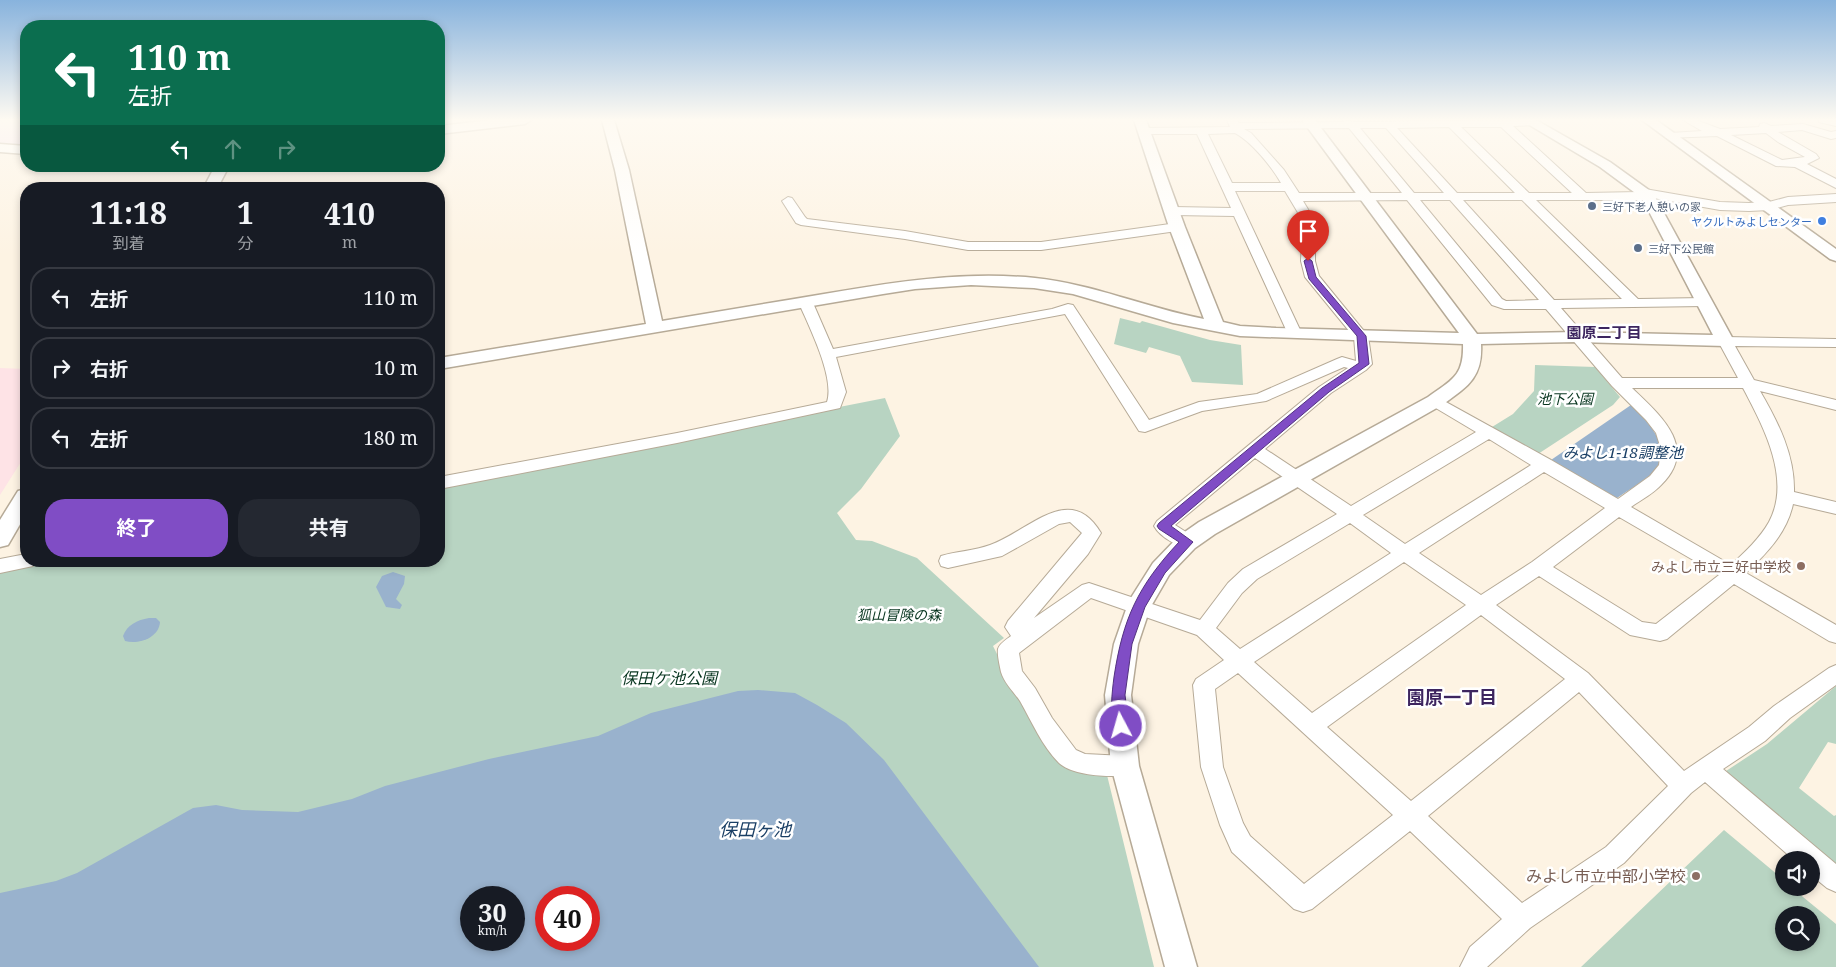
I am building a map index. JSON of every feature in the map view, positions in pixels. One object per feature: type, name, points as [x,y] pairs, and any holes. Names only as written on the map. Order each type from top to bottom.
[{"type":"street","points":[[621,165],[655,327]]},
{"type":"street","points":[[1156,165],[1177,227],[1216,326]]},
{"type":"street","points":[[1218,165],[1237,212],[1295,334]]},
{"type":"street","points":[[1187,542],[1163,526],[1325,390],[1364,364],[1361,336],[1312,278],[1308,261],[1309,221],[1280,172],[1274,165]]},
{"type":"street","points":[[1181,967],[1125,766],[1118,695],[1126,644],[1138,607],[1161,570],[1187,542],[1207,528],[1435,401],[1468,377],[1473,364],[1472,339],[1342,165]]},
{"type":"street","points":[[1385,165],[1497,302],[1504,304],[1705,302]]},
{"type":"street","points":[[1311,726],[1481,606],[1539,568],[1656,480],[1667,466],[1669,449],[1664,432],[1652,416],[1618,383],[1550,303],[1426,165]]},
{"type":"street","points":[[1494,165],[1633,302]]},
{"type":"street","points":[[1549,165],[1582,195]]},
{"type":"street","points":[[1539,568],[1637,629],[1660,633],[1758,551],[1777,524],[1786,496],[1783,460],[1771,429],[1705,302],[1646,194],[1607,165]]},
{"type":"street","points":[[1711,165],[1836,256]]},
{"type":"street","points":[[1802,165],[1833,180]]},
{"type":"street","points":[[1228,187],[1366,197],[1412,198],[1646,194],[1720,206],[1769,206],[1788,201],[1836,198]]},
{"type":"street","points":[[788,201],[800,220],[805,222],[886,232],[968,246],[1041,246],[1177,227]]},
{"type":"street","points":[[1172,211],[1237,212]]},
{"type":"street","points":[[445,363],[907,285],[971,280],[1007,280],[1075,288],[1178,319],[1240,331],[1472,339],[1578,337],[1725,342],[1836,343]]},
{"type":"street","points":[[828,354],[1055,313],[1068,308],[1075,288]]},
{"type":"street","points":[[445,482],[834,406],[838,392],[828,354],[806,303]]},
{"type":"street","points":[[1068,308],[1145,427],[1199,407],[1260,398],[1289,387],[1342,362],[1360,367]]},
{"type":"street","points":[[1618,383],[1747,383],[1836,406]]},
{"type":"street","points":[[1435,401],[1836,635]]},
{"type":"street","points":[[1204,630],[1235,588],[1250,574],[1488,432]]},
{"type":"street","points":[[1254,450],[1350,514],[1580,678],[1683,786]]},
{"type":"street","points":[[1545,464],[1238,661],[1204,685],[1212,768],[1232,825],[1241,844],[1303,900],[1411,816],[1580,678]]},
{"type":"street","points":[[1786,496],[1836,508]]},
{"type":"street","points":[[0,540],[20,506]]},
{"type":"street","points":[[948,561],[995,551],[1055,518],[1073,515],[1086,525],[1092,533],[1015,627],[1024,636]]},
{"type":"street","points":[[0,566],[20,562]]},
{"type":"street","points":[[1125,766],[1083,764],[1068,757],[1044,725],[1027,694],[1012,673],[1008,650],[1024,636],[1089,590],[1204,630],[1411,816],[1521,919]]},
{"type":"street","points":[[1473,967],[1479,956],[1521,919],[1615,855],[1683,786],[1705,768],[1757,734],[1782,712],[1836,674]]},
{"type":"street","points":[[1705,768],[1836,880]]},
{"type":"shaded area","points":[[0,368],[20,369],[20,463],[0,495]]},
{"type":"green space","points":[[1120,318],[1140,323],[1142,321],[1210,340],[1241,345],[1243,385],[1192,382],[1180,356],[1149,347],[1146,353],[1114,344]]},
{"type":"green space","name":"池下公園","points":[[1535,365],[1595,367],[1620,397],[1613,405],[1538,454],[1492,427],[1513,414],[1534,391]]},
{"type":"green space","name":"保田ケ池公園","points":[[885,398],[900,436],[861,489],[837,513],[856,540],[872,541],[917,558],[1004,638],[993,646],[1009,678],[1040,725],[1106,771],[1154,967],[0,967],[0,571],[20,567],[445,567],[445,485]]},
{"type":"green space","points":[[1836,686],[1836,744],[1828,742],[1799,788],[1834,816],[1836,815],[1836,869],[1820,855],[1820,851],[1815,851],[1723,773],[1767,744]]},
{"type":"green space","points":[[1724,830],[1775,872],[1775,896],[1802,896],[1814,906],[1775,906],[1775,951],[1820,951],[1820,911],[1836,924],[1836,967],[1581,967]]},
{"type":"water","name":"みよし1-18調整池","points":[[1631,405],[1653,429],[1661,448],[1661,457],[1657,467],[1637,485],[1617,498],[1551,460]]},
{"type":"water","points":[[393,572],[405,576],[404,584],[396,599],[402,605],[400,609],[386,607],[376,587],[382,576]]},
{"type":"water","points":[[156,618],[160,622],[159,628],[152,636],[142,641],[125,641],[123,636],[130,626],[140,620]]},
{"type":"water","name":"保田ヶ池","points":[[758,690],[795,693],[846,723],[884,760],[1039,967],[0,967],[0,893],[56,881],[77,873],[193,808],[216,805],[242,810],[298,812],[352,799],[385,786],[489,759],[598,736],[651,713],[738,691]]},
{"type":"place","name":"三好下老人憩いの家","points":[[1592,206]]},
{"type":"place","name":"ヤクルトみよしセンター","points":[[1822,221]]},
{"type":"place","name":"三好下公民館","points":[[1638,248]]},
{"type":"place","name":"みよし市立三好中学校","points":[[1801,566]]},
{"type":"place","name":"みよし市立中部小学校","points":[[1696,876]]},
{"type":"district","name":"園原二丁目","points":[[1604,332]]},
{"type":"district","name":"園原一丁目","points":[[1452,697]]},
{"type":"route","points":[[1121,726],[1118,695],[1126,644],[1138,607],[1161,570],[1187,542],[1163,526],[1325,390],[1364,364],[1361,336],[1312,278],[1308,261]]},
{"type":"park label","name":"狐山冒険の森","points":[[899,614]]}]
